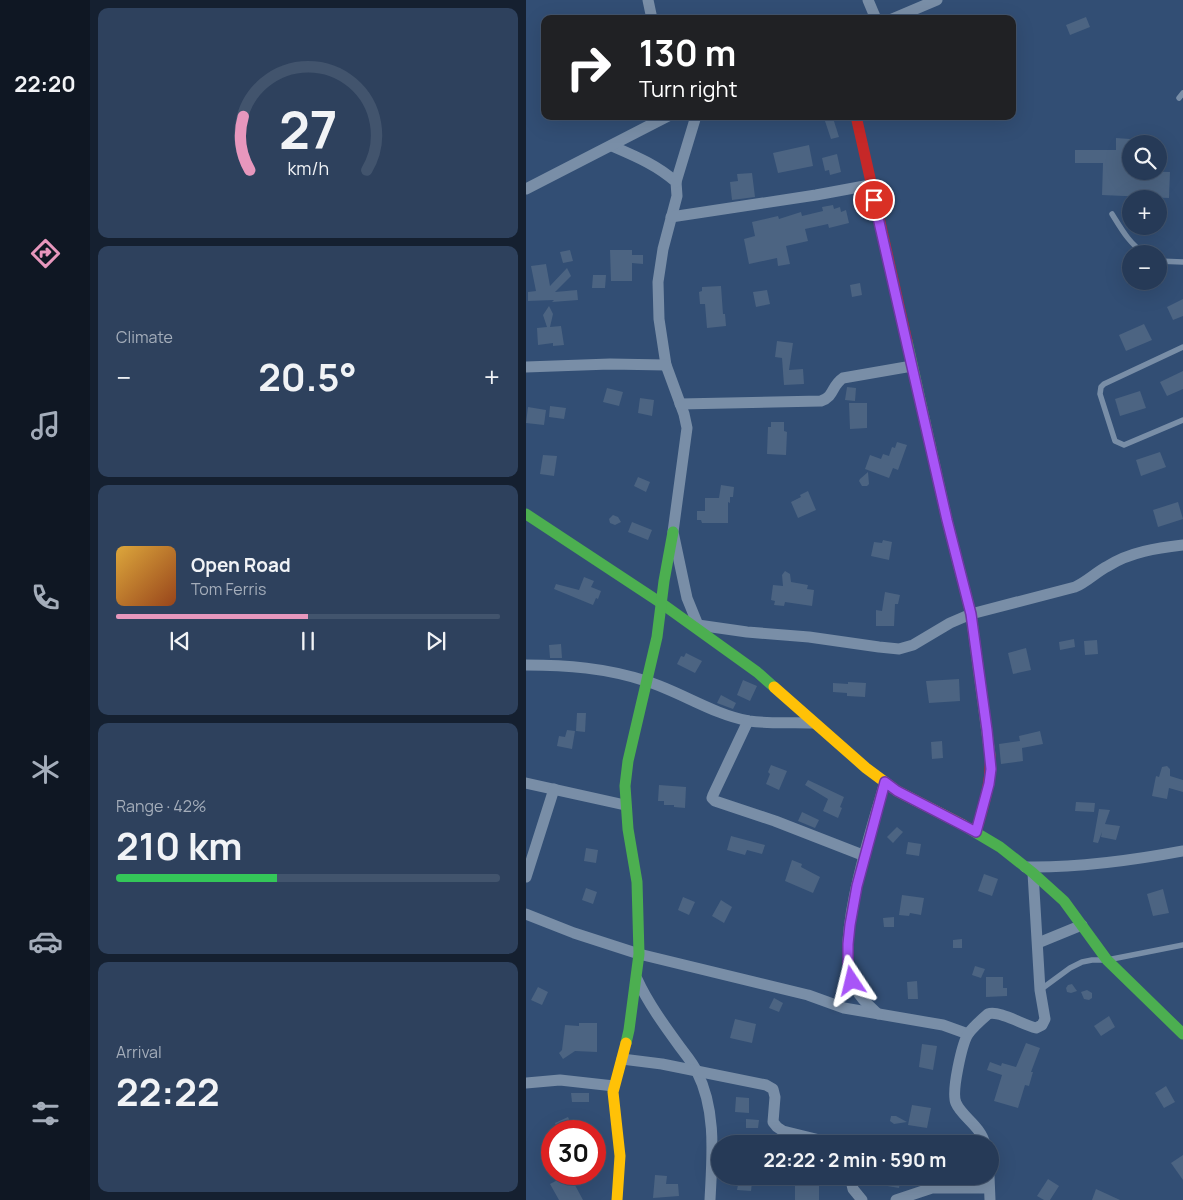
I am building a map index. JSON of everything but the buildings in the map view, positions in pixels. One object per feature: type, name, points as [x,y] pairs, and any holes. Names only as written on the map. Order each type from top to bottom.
[{"type":"street","points":[[648,0],[651,15]]},
{"type":"street","points":[[868,0],[874,15]]},
{"type":"street","points":[[901,15],[937,0]]},
{"type":"street","points":[[526,189],[661,120]]},
{"type":"street","points":[[617,1200],[620,1156],[613,1099],[614,1086],[629,1030],[638,954],[637,882],[625,805],[628,761],[657,637],[667,556],[673,532],[687,428],[666,365],[659,319],[658,282],[663,250],[677,196],[676,182],[695,120]]},
{"type":"street","points":[[857,120],[947,520],[971,614],[991,769],[989,784],[976,832]]},
{"type":"street","points":[[612,146],[650,163],[676,182]]},
{"type":"street","points":[[671,217],[870,185]]},
{"type":"street","points":[[526,367],[610,364],[666,365]]},
{"type":"street","points":[[680,404],[822,402],[829,399],[837,382],[843,378],[912,366]]},
{"type":"street","points":[[526,514],[700,629],[757,672],[813,723],[897,791],[976,832],[1000,847],[1064,901],[1107,960],[1183,1034]]},
{"type":"street","points":[[673,532],[687,598],[700,629]]},
{"type":"street","points":[[700,629],[809,637],[899,649],[913,644],[950,623],[971,614],[1075,587],[1086,582],[1118,560],[1137,553],[1183,545]]},
{"type":"street","points":[[526,665],[571,665],[593,668],[646,681],[701,705],[748,721],[813,723]]},
{"type":"street","points":[[748,721],[713,795],[712,798],[715,802],[776,820],[865,856]]},
{"type":"street","points":[[878,1014],[862,999],[852,981],[848,963],[848,944],[850,925],[865,856],[885,782]]},
{"type":"street","points":[[526,783],[625,805]]},
{"type":"street","points":[[526,877],[554,789]]},
{"type":"street","points":[[1029,870],[1133,861],[1183,851]]},
{"type":"street","points":[[982,1135],[956,1104],[954,1094],[955,1081],[968,1034],[983,1018],[992,1013],[1036,1028],[1042,1025],[1045,1019],[1040,990],[1038,943],[1029,870]]},
{"type":"street","points":[[526,914],[574,933],[638,954],[808,995],[844,1008],[943,1025],[968,1034]]},
{"type":"street","points":[[1038,943],[1082,925]]},
{"type":"street","points":[[636,977],[645,996],[697,1071],[703,1086],[710,1110],[712,1145],[710,1200]]},
{"type":"street","points":[[622,1059],[662,1064],[766,1085],[773,1089],[775,1097],[773,1122],[777,1128],[783,1131],[799,1135]]},
{"type":"street","points":[[526,1083],[560,1080],[614,1086]]},
{"type":"street","points":[[852,1185],[862,1200]]},
{"type":"street","points":[[896,1200],[932,1188],[990,1194]]},
{"type":"lane","points":[[1112,214],[1133,245]]},
{"type":"lane","points":[[1167,261],[1183,262]]},
{"type":"lane","points":[[1183,347],[1104,384],[1100,388],[1100,394],[1115,440],[1124,445],[1183,420]]},
{"type":"lane","points":[[1040,990],[1070,968],[1082,962],[1107,960],[1183,945]]},
{"type":"traffic: fast","points":[[907,341],[947,520],[971,614],[990,755]]},
{"type":"traffic: fast","points":[[526,514],[661,603],[757,672],[774,687]]},
{"type":"traffic: fast","points":[[626,1043],[639,954],[637,882],[628,829],[625,786],[628,761],[657,637],[664,581],[673,532]]},
{"type":"traffic: fast","points":[[963,825],[1000,847],[1064,901],[1107,960],[1183,1034]]},
{"type":"traffic: slow","points":[[774,687],[866,768],[897,791],[963,825]]},
{"type":"traffic: slow","points":[[617,1200],[620,1156],[613,1092],[626,1043]]},
{"type":"traffic: jam","points":[[857,120],[907,341]]},
{"type":"traffic: jam","points":[[976,832],[988,785],[990,755]]},
{"type":"route","points":[[852,981],[848,963],[850,925],[868,841],[885,782],[897,791],[976,832],[989,784],[991,769],[971,614],[947,520],[874,200]]}]
